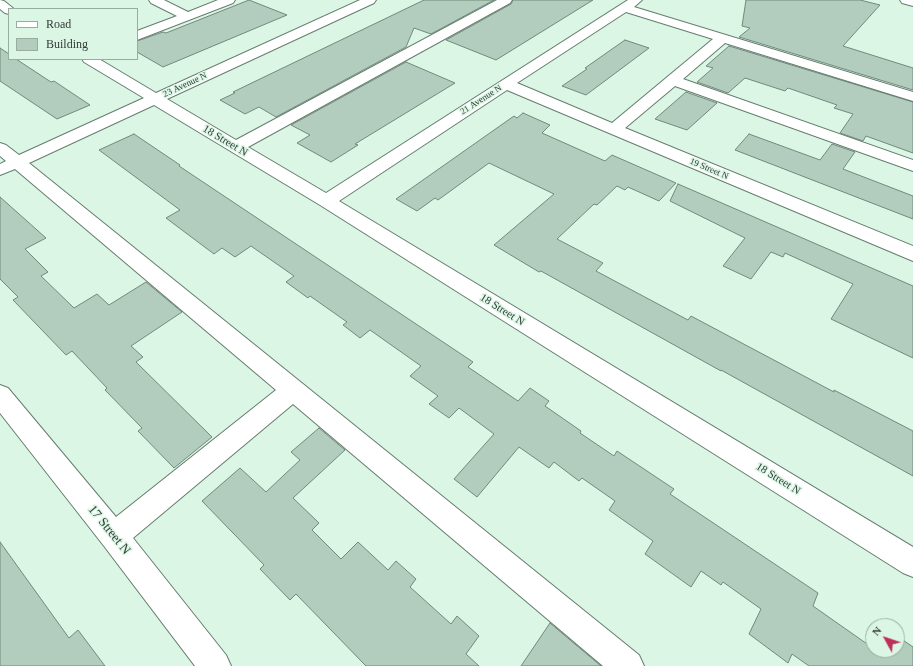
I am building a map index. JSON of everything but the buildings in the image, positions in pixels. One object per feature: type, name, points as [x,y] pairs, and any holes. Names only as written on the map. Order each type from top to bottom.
[{"type":"street","points":[[155,0],[187,16]]},
{"type":"street","points":[[138,36],[229,0]]},
{"type":"street","name":"23 Avenue N","points":[[6,160],[155,99],[370,0]]},
{"type":"street","points":[[235,147],[506,0]]},
{"type":"street","points":[[906,0],[913,2]]},
{"type":"street","points":[[630,4],[723,38],[913,97]]},
{"type":"street","name":"21 Avenue N","points":[[326,201],[630,4]]},
{"type":"street","points":[[614,129],[723,38]]},
{"type":"street","name":"18 Street N","points":[[91,60],[326,201],[913,562]]},
{"type":"street","points":[[673,80],[913,166]]},
{"type":"street","name":"19 Street N","points":[[506,84],[913,254]]},
{"type":"street","points":[[6,160],[293,390],[628,666]]},
{"type":"street","points":[[114,536],[293,390]]},
{"type":"street","name":"17 Street N","points":[[0,395],[114,536],[215,666]]}]
